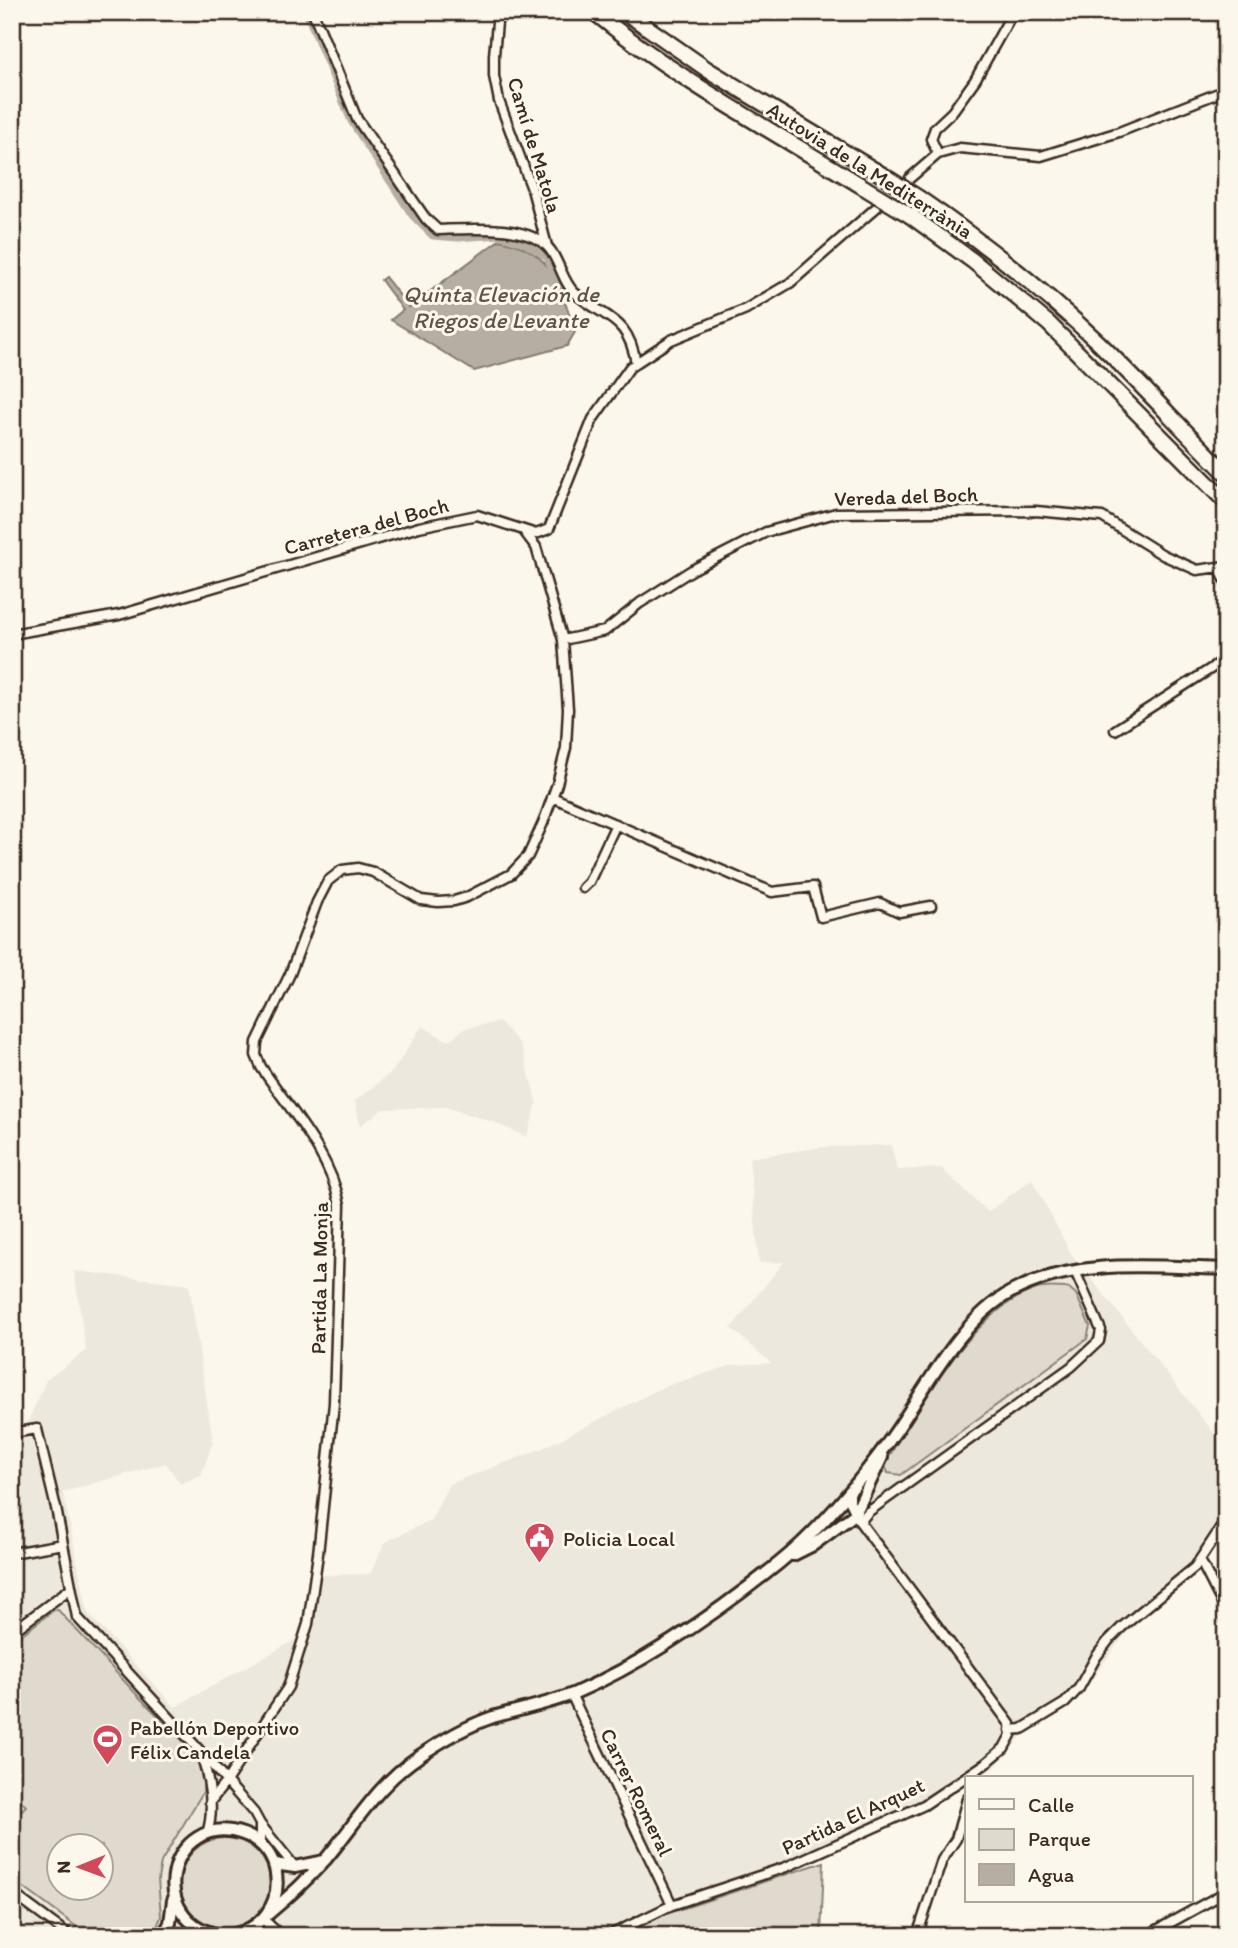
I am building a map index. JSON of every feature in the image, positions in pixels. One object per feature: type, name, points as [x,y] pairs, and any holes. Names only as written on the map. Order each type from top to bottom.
[{"type":"highway","name":"Autovia de la Mediterrània","points":[[594,12],[629,40],[694,84],[911,216],[974,261],[1049,324],[1226,502]]},
{"type":"highway","name":"Autovia de la Mediterrània","points":[[625,12],[708,69],[920,199],[987,247],[1066,313],[1136,380],[1226,473]]},
{"type":"street","points":[[313,12],[357,119],[426,219],[438,230],[512,230],[547,246]]},
{"type":"street","name":"Camí de Matola","points":[[498,12],[494,55],[499,101],[532,189],[547,246],[573,292],[623,326],[633,346],[636,363]]},
{"type":"street","points":[[938,154],[931,139],[935,128],[952,112],[975,80],[1013,12]]},
{"type":"street","points":[[910,178],[938,154],[960,148],[1041,156],[1119,132],[1226,90]]},
{"type":"street","points":[[524,531],[536,534],[548,530],[593,419],[629,367],[671,340],[746,309],[790,283],[877,207]]},
{"type":"street","name":"Vereda del Boch","points":[[563,640],[605,631],[640,603],[692,570],[766,532],[836,513],[1036,511],[1102,517],[1197,570],[1222,566]]},
{"type":"street","name":"Carretera del Boch","points":[[12,634],[119,615],[419,527],[477,515],[524,531]]},
{"type":"street","points":[[524,531],[536,547],[563,640],[568,709],[566,748],[552,797],[772,892],[813,887],[821,917],[880,904],[899,912],[931,906]]},
{"type":"street","points":[[1222,566],[1226,582]]},
{"type":"street","points":[[1115,730],[1226,659]]},
{"type":"street","name":"Partida La Monja","points":[[209,1802],[225,1783],[288,1687],[308,1624],[334,1403],[340,1205],[336,1184],[325,1161],[261,1067],[256,1055],[257,1042],[290,974],[317,902],[328,881],[342,870],[358,868],[373,872],[414,897],[438,902],[467,897],[511,874],[528,856],[552,797]]},
{"type":"street","points":[[583,888],[589,882],[616,824]]},
{"type":"street","points":[[173,1894],[179,1909],[189,1922],[202,1930],[225,1936],[246,1931],[294,1894],[324,1861],[382,1786],[416,1758],[446,1739],[489,1719],[571,1695],[679,1637],[781,1561],[850,1492],[889,1441],[959,1339],[982,1312],[1007,1294],[1032,1281],[1105,1267],[1226,1269]]},
{"type":"street","points":[[781,1561],[868,1512],[1071,1367],[1099,1341],[1101,1331],[1074,1271]]},
{"type":"street","points":[[12,1433],[37,1429],[77,1617],[200,1751],[225,1783],[254,1813],[295,1867]]},
{"type":"street","points":[[858,1518],[889,1441]]},
{"type":"street","points":[[850,1492],[850,1502],[858,1518],[1010,1724],[1010,1730],[1022,1729],[1065,1703],[1079,1688],[1108,1641],[1195,1567],[1226,1520]]},
{"type":"street","points":[[12,1553],[63,1544]]},
{"type":"street","points":[[1200,1560],[1226,1611]]},
{"type":"street","points":[[12,1632],[71,1588]]},
{"type":"street","name":"Carrer Romeral","points":[[571,1695],[672,1905]]},
{"type":"street","name":"Partida El Arquet","points":[[974,1774],[1004,1748],[1010,1730]]},
{"type":"street","points":[[200,1751],[208,1774],[210,1826],[207,1833]]},
{"type":"street","name":"Partida El Arquet","points":[[608,1936],[672,1905],[786,1867],[924,1805],[965,1780]]},
{"type":"street","points":[[917,1936],[942,1860],[956,1839],[965,1805]]},
{"type":"street","points":[[260,1824],[260,1844]]},
{"type":"street","points":[[163,1936],[173,1912],[172,1881],[179,1857],[186,1847],[207,1833],[221,1830],[249,1836],[260,1844],[274,1864],[277,1881],[275,1898],[266,1916]]},
{"type":"street","points":[[274,1864],[295,1867],[324,1861]]},
{"type":"street","points":[[1146,1936],[1226,1892]]},
{"type":"street","points":[[12,1893],[70,1936]]},
{"type":"street","points":[[266,1916],[281,1936]]},
{"type":"street","points":[[185,1936],[189,1932],[202,1930]]},
{"type":"shaded area","points":[[500,1022],[521,1045],[537,1103],[527,1137],[493,1122],[445,1107],[383,1109],[360,1126],[355,1101],[393,1071],[422,1026],[448,1041],[465,1028]]},
{"type":"shaded area","points":[[891,1145],[897,1170],[941,1168],[988,1212],[1032,1179],[1070,1252],[1226,1448],[1226,1529],[1195,1575],[1126,1633],[1081,1693],[1025,1732],[995,1767],[979,1776],[965,1776],[965,1783],[828,1856],[660,1916],[623,1936],[12,1936],[12,1425],[28,1422],[46,1380],[86,1351],[74,1271],[189,1284],[213,1442],[201,1475],[180,1484],[166,1463],[63,1492],[88,1613],[175,1707],[314,1629],[322,1575],[370,1574],[385,1542],[431,1520],[449,1484],[541,1449],[663,1387],[733,1365],[771,1363],[731,1328],[784,1262],[759,1263],[749,1158],[822,1147]]},
{"type":"green space","points":[[1041,1288],[1069,1288],[1076,1294],[1090,1326],[1087,1339],[901,1475],[888,1473],[885,1466],[889,1456],[934,1385],[971,1336],[1014,1300]]},
{"type":"green space","name":"Pabellón Deportivo Félix Candela","points":[[54,1610],[58,1610],[139,1697],[198,1755],[204,1776],[203,1792],[161,1862],[158,1879],[161,1916],[154,1936],[89,1936],[12,1879],[12,1819],[26,1806],[12,1792],[12,1642]]},
{"type":"green space","points":[[225,1838],[242,1841],[257,1851],[267,1866],[270,1883],[267,1900],[257,1915],[242,1925],[225,1928],[208,1925],[193,1915],[183,1900],[180,1883],[183,1866],[193,1851],[208,1841]]},
{"type":"green space","points":[[824,1862],[821,1936],[623,1936],[660,1916]]},
{"type":"water","name":"Quinta Elevación de Riegos de Levante","points":[[499,240],[531,251],[550,270],[574,326],[575,332],[567,346],[474,371],[391,320],[403,310],[381,280],[385,277],[409,307]]},
{"type":"waterway","points":[[307,12],[352,121],[413,215],[433,235],[458,237],[499,234],[524,242],[548,257],[562,298]]},
{"type":"place","name":"Policia Local","points":[[540,1565]]},
{"type":"place","name":"Pabellón Deportivo Félix Candela","points":[[107,1766]]}]
